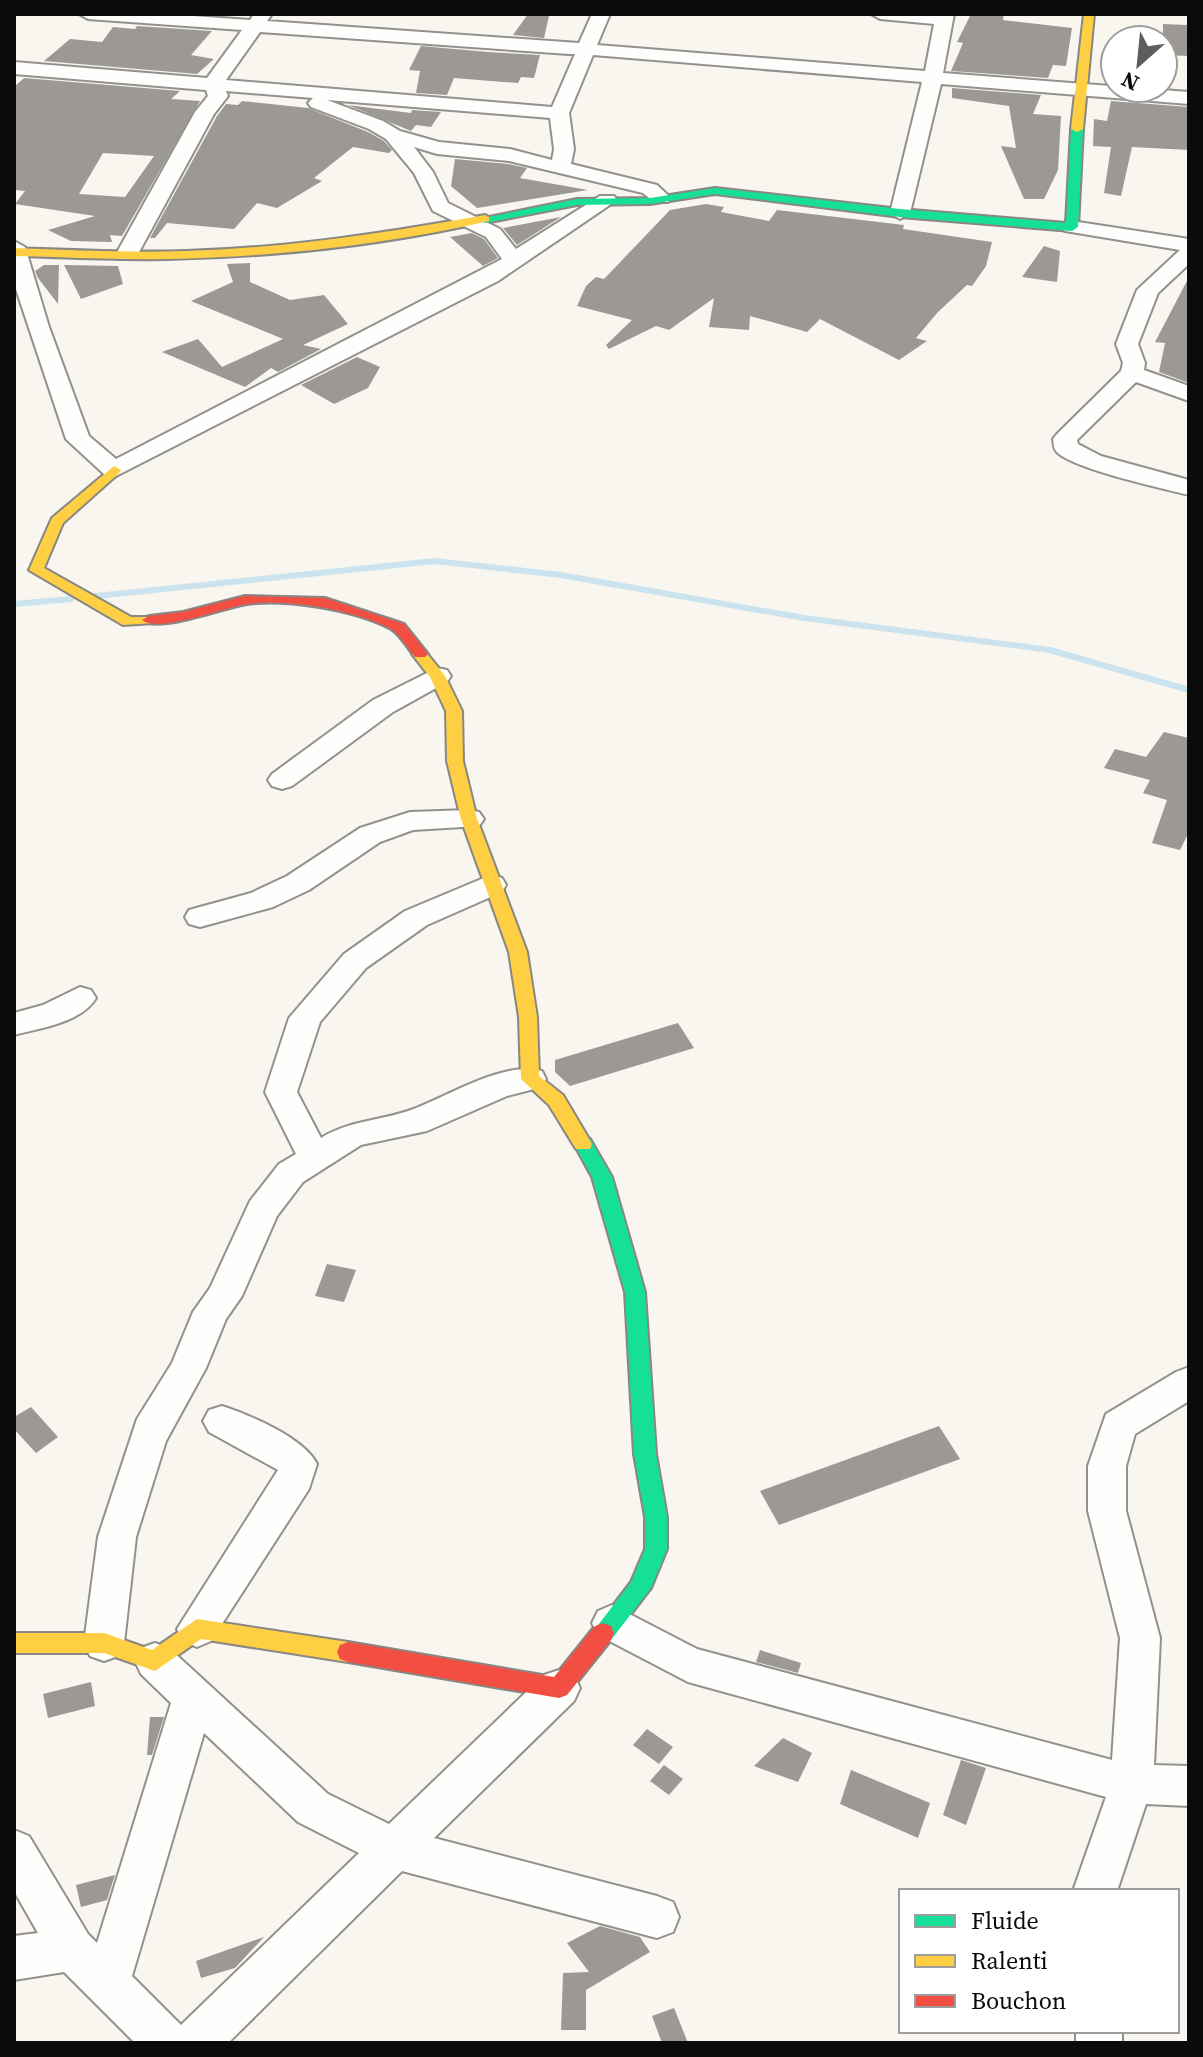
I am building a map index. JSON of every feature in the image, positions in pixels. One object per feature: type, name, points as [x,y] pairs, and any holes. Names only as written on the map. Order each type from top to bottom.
[{"type":"street","points":[[88,14],[258,20],[1189,98]]},
{"type":"street","points":[[560,168],[564,149],[559,113],[601,14]]},
{"type":"street","points":[[880,14],[945,16],[900,213]]},
{"type":"street","points":[[1072,227],[1079,90],[1089,14]]},
{"type":"street","points":[[213,84],[258,20]]},
{"type":"street","points":[[14,68],[559,113]]},
{"type":"street","points":[[127,254],[205,112],[218,96],[213,84]]},
{"type":"street","points":[[279,89],[376,125],[393,135],[437,148],[510,155],[650,189],[661,198]]},
{"type":"street","points":[[393,135],[423,172],[440,207],[493,233],[514,261]]},
{"type":"street","points":[[114,470],[78,439],[15,251],[185,255],[263,250],[407,233],[577,202],[650,201],[715,191],[900,213],[1072,227],[1189,245]]},
{"type":"street","points":[[195,2043],[559,1688],[640,1588],[656,1549],[656,1517],[645,1454],[635,1292],[602,1177],[556,1100],[530,1079],[528,1017],[518,952],[469,819],[455,761],[454,711],[437,676],[399,627],[320,601],[245,600],[183,616],[128,622],[36,570],[51,527],[70,506],[104,483],[114,470],[514,261],[607,200]]},
{"type":"street","points":[[1189,253],[1148,290],[1127,344],[1134,363],[1132,373],[1065,439],[1066,448],[1092,461],[1189,488]]},
{"type":"street","points":[[1132,373],[1189,394]]},
{"type":"street","points":[[282,780],[383,706],[437,676]]},
{"type":"street","points":[[200,917],[262,900],[298,883],[370,835],[410,821],[469,819]]},
{"type":"street","points":[[315,1158],[281,1092],[305,1018],[355,961],[416,918],[491,885]]},
{"type":"street","points":[[14,1024],[54,1013],[80,998]]},
{"type":"street","points":[[104,1643],[117,1537],[156,1419],[188,1368],[211,1312],[224,1296],[262,1210],[291,1173],[352,1135],[415,1122],[499,1086],[530,1079]]},
{"type":"street","points":[[1096,1889],[1132,1784],[1140,1638],[1107,1511],[1107,1466],[1119,1425],[1189,1382]]},
{"type":"street","points":[[155,1661],[197,1629],[296,1478],[298,1464],[284,1453],[222,1421]]},
{"type":"street","points":[[612,1623],[688,1664],[1007,1753],[1132,1784],[1189,1786]]},
{"type":"street","points":[[197,1629],[559,1688]]},
{"type":"street","points":[[14,1643],[104,1643],[155,1661],[313,1808],[393,1848],[657,1917]]},
{"type":"street","points":[[107,1983],[193,1699]]},
{"type":"street","points":[[14,1850],[72,1949],[167,2043]]},
{"type":"street","points":[[14,1958],[72,1949]]},
{"type":"building","points":[[528,14],[549,16],[544,38],[513,35]]},
{"type":"building","points":[[971,14],[1004,14],[1003,20],[1072,28],[1066,66],[1053,65],[1048,78],[951,71],[963,43],[957,42]]},
{"type":"building","points":[[1179,25],[1187,25],[1189,56],[1179,56]]},
{"type":"building","points":[[137,26],[212,31],[191,55],[214,59],[197,74],[44,61],[70,39],[102,42],[113,27],[135,29]]},
{"type":"building","points":[[421,46],[540,55],[534,78],[521,77],[518,83],[454,78],[447,95],[416,93],[420,71],[409,70]]},
{"type":"building","points":[[24,78],[180,91],[171,99],[200,101],[122,236],[110,235],[112,242],[71,241],[48,230],[95,216],[15,204],[25,191],[14,190],[14,87]],"holes":[[[103,153],[154,156],[125,197],[79,194]]]},
{"type":"building","points":[[952,88],[1041,95],[1033,114],[1061,116],[1058,170],[1044,199],[1024,199],[1001,146],[1016,148],[1009,106],[952,98]]},
{"type":"building","points":[[242,101],[308,108],[368,132],[392,150],[389,153],[353,147],[314,178],[322,181],[277,208],[257,203],[234,229],[167,223],[155,238],[150,238],[217,116],[226,104],[238,105]]},
{"type":"building","points":[[1110,104],[1189,107],[1189,150],[1132,147],[1121,196],[1104,193],[1111,147],[1093,146],[1094,119],[1107,121]]},
{"type":"building","points":[[348,105],[411,113],[412,110],[441,112],[431,127],[416,125],[411,131]]},
{"type":"building","points":[[455,159],[527,168],[520,178],[588,190],[477,208],[451,186]]},
{"type":"building","points":[[706,204],[724,207],[721,212],[769,221],[777,210],[904,225],[903,229],[992,242],[986,266],[972,286],[967,285],[916,338],[927,341],[899,360],[820,319],[807,332],[750,316],[749,330],[709,327],[714,298],[669,330],[656,326],[609,349],[606,345],[632,320],[577,306],[586,286],[596,277],[604,279],[670,210]]},
{"type":"building","points":[[561,217],[517,245],[503,228]]},
{"type":"building","points":[[472,233],[484,239],[498,258],[483,266],[450,237]]},
{"type":"building","points":[[1044,246],[1060,251],[1057,282],[1022,277]]},
{"type":"building","points":[[250,263],[250,282],[290,300],[324,295],[348,324],[303,345],[321,349],[278,372],[271,368],[245,387],[162,352],[198,339],[222,367],[283,339],[191,301],[233,282],[227,264]]},
{"type":"building","points":[[44,265],[59,265],[58,304],[35,271]]},
{"type":"building","points":[[64,265],[118,266],[123,284],[81,299]]},
{"type":"building","points":[[1189,277],[1189,383],[1159,372],[1165,343],[1155,342]]},
{"type":"building","points":[[357,357],[380,367],[368,388],[334,404],[301,385]]},
{"type":"building","points":[[1164,732],[1189,738],[1189,832],[1180,850],[1152,843],[1167,800],[1143,793],[1150,780],[1104,768],[1115,749],[1146,757]]},
{"type":"building","points":[[678,1023],[694,1048],[570,1086],[555,1072],[555,1060]]},
{"type":"building","points":[[327,1264],[356,1270],[344,1302],[315,1296]]},
{"type":"building","points":[[31,1407],[58,1437],[36,1453],[14,1429],[14,1417]]},
{"type":"building","points":[[939,1426],[960,1459],[779,1525],[760,1491]]},
{"type":"building","points":[[760,1650],[801,1663],[798,1673],[756,1662]]},
{"type":"building","points":[[91,1682],[95,1706],[48,1718],[43,1694]]},
{"type":"building","points":[[150,1717],[164,1717],[152,1755],[147,1755]]},
{"type":"building","points":[[647,1729],[673,1747],[659,1764],[633,1745]]},
{"type":"building","points":[[783,1738],[812,1753],[798,1782],[754,1766]]},
{"type":"building","points":[[961,1760],[986,1768],[966,1825],[943,1815]]},
{"type":"building","points":[[664,1765],[683,1779],[669,1795],[650,1781]]},
{"type":"building","points":[[851,1770],[930,1803],[918,1838],[840,1804]]},
{"type":"building","points":[[115,1875],[107,1900],[81,1907],[76,1885]]},
{"type":"building","points":[[600,1926],[640,1937],[650,1952],[586,1990],[586,2030],[561,2030],[563,1973],[589,1972],[567,1943]]},
{"type":"building","points":[[264,1937],[235,1968],[201,1978],[196,1961]]},
{"type":"building","points":[[674,2008],[688,2043],[662,2043],[652,2016]]},
{"type":"waterway","points":[[96,596],[435,561],[561,575],[804,618],[1050,650],[1189,690]]},
{"type":"waterway","points":[[14,604],[71,599]]},
{"type":"traffic: fast","points":[[485,219],[577,202],[650,201],[715,191],[900,213],[1072,227],[1077,129]]},
{"type":"traffic: fast","points":[[583,1144],[602,1177],[635,1292],[645,1454],[656,1517],[656,1549],[640,1588],[603,1633]]},
{"type":"traffic: slow","points":[[1077,129],[1089,14]]},
{"type":"traffic: slow","points":[[14,252],[143,256],[261,251],[336,243],[485,219]]},
{"type":"traffic: slow","points":[[114,470],[57,521],[36,570],[128,622],[149,620]]},
{"type":"traffic: slow","points":[[420,654],[437,676],[454,711],[455,761],[469,819],[518,952],[528,1017],[530,1079],[556,1100],[583,1144]]},
{"type":"traffic: slow","points":[[14,1643],[104,1643],[155,1661],[197,1629],[348,1652]]},
{"type":"traffic: jam","points":[[149,620],[183,616],[245,600],[320,601],[399,627],[420,654]]},
{"type":"traffic: jam","points":[[348,1652],[559,1688],[603,1633]]}]
